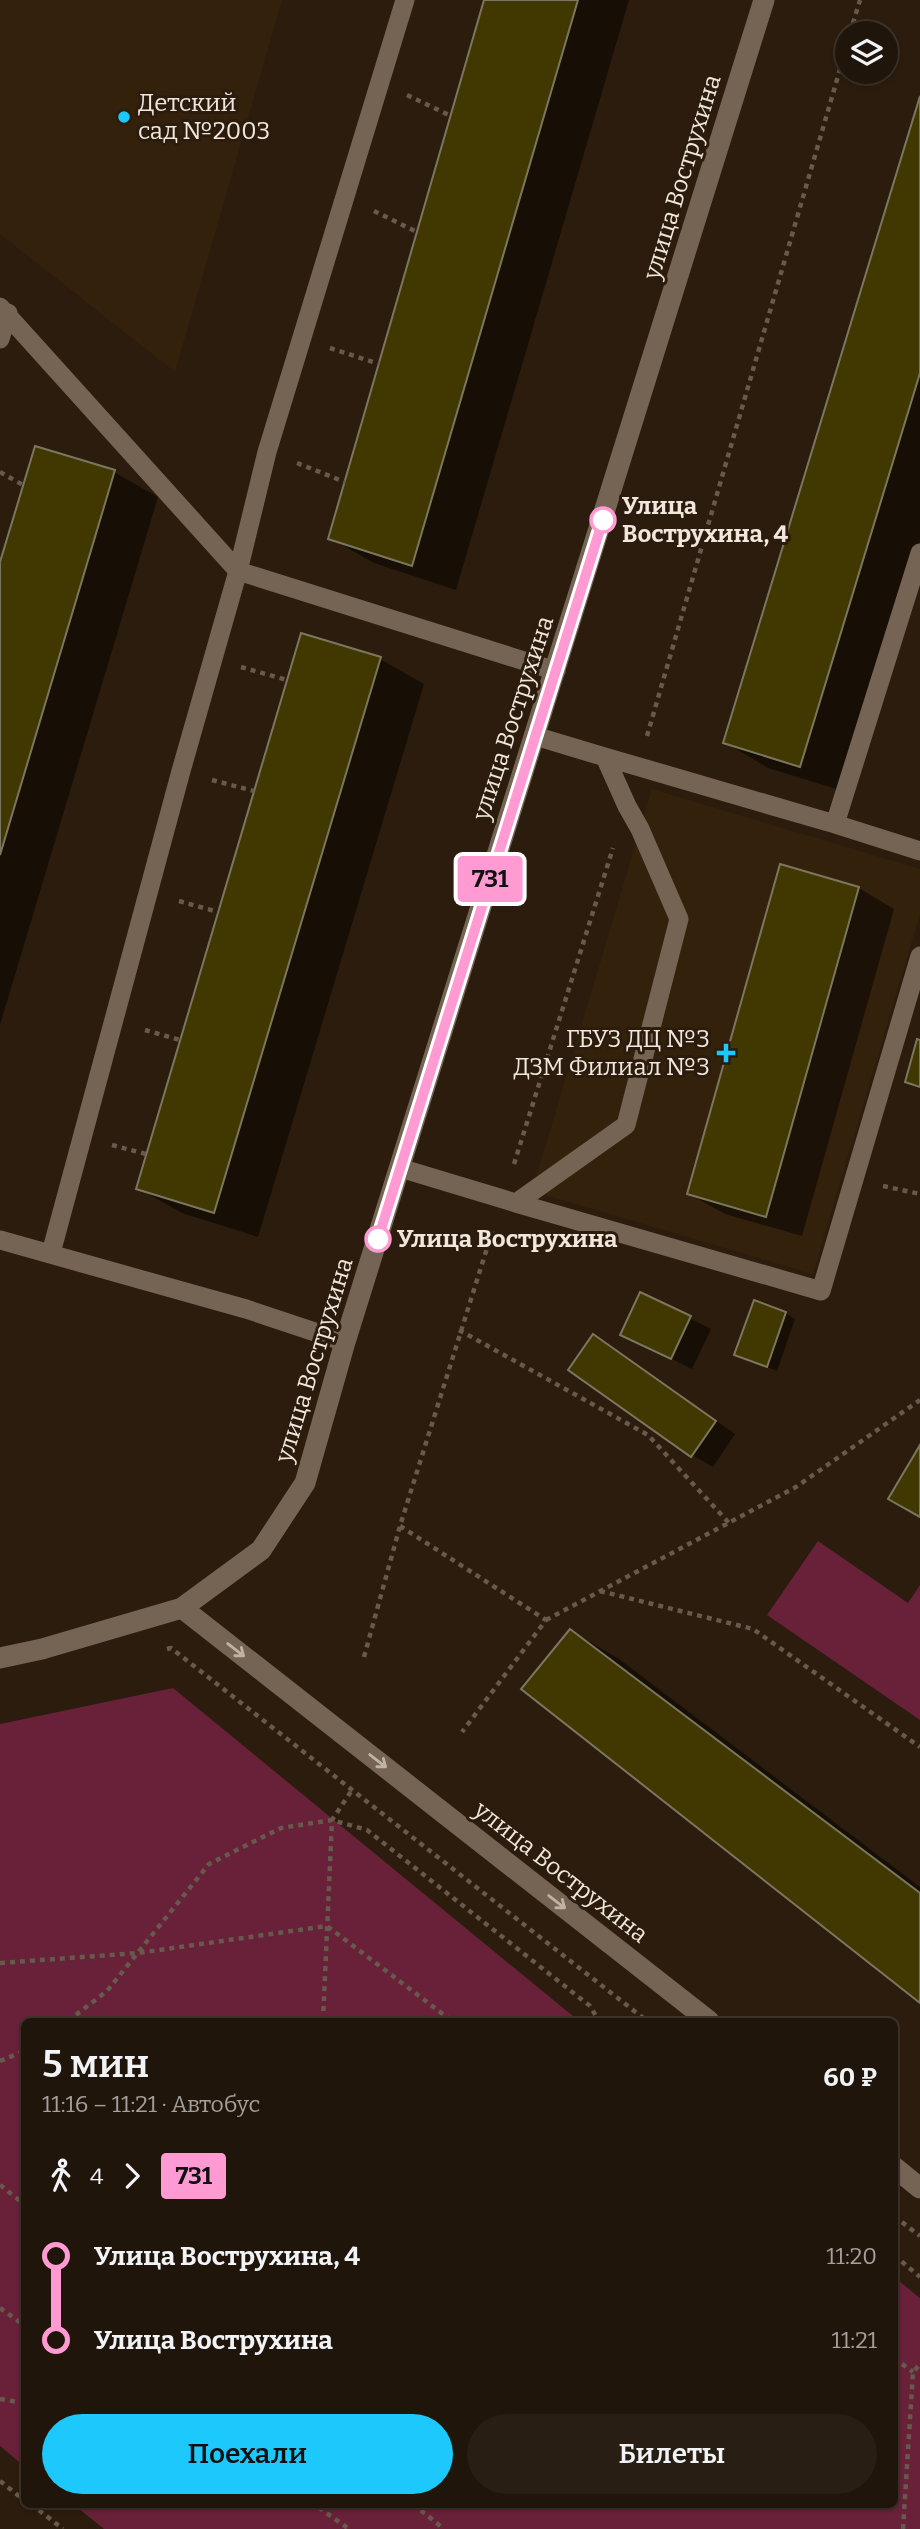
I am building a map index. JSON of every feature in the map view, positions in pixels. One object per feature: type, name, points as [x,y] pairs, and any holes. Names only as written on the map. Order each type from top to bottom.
[{"type":"street","name":"улица Вострухина","points":[[0,1658],[42,1649],[182,1608],[261,1550],[305,1483],[345,1342],[764,0]]},
{"type":"street","name":"улица Вострухина","points":[[182,1608],[705,2018]]},
{"type":"street","points":[[898,2170],[920,2188]]},
{"type":"lane","points":[[51,1253],[238,571],[267,452],[405,0]]},
{"type":"lane","points":[[4,310],[238,571],[556,671]]},
{"type":"lane","points":[[0,340],[4,310]]},
{"type":"lane","points":[[835,824],[920,552]]},
{"type":"lane","points":[[535,736],[920,851]]},
{"type":"lane","points":[[509,1201],[626,1125],[679,919],[605,757]]},
{"type":"lane","points":[[400,1168],[821,1291],[920,956]]},
{"type":"lane","points":[[0,1240],[246,1309],[345,1342]]},
{"type":"path","points":[[854,21],[860,0]]},
{"type":"path","points":[[380,82],[451,116]]},
{"type":"path","points":[[638,768],[836,84]]},
{"type":"path","points":[[345,196],[417,232]]},
{"type":"path","points":[[302,338],[379,364]]},
{"type":"path","points":[[267,452],[345,482]]},
{"type":"path","points":[[0,472],[23,485]]},
{"type":"path","points":[[213,659],[287,680]]},
{"type":"path","points":[[181,771],[254,792]]},
{"type":"path","points":[[364,1657],[459,1330],[509,1201],[626,806]]},
{"type":"path","points":[[148,892],[218,912]]},
{"type":"path","points":[[459,1330],[648,1435],[729,1523]]},
{"type":"path","points":[[462,1732],[545,1620],[796,1487],[920,1400]]},
{"type":"path","points":[[400,1526],[545,1620]]},
{"type":"path","points":[[600,1591],[753,1629],[920,1747]]},
{"type":"path","points":[[158,1651],[172,1648],[643,2018]]},
{"type":"path","points":[[323,2018],[332,1820],[352,1790]]},
{"type":"path","points":[[72,2018],[107,1992],[209,1864],[281,1828],[332,1820],[367,1830],[590,2006],[597,2018]]},
{"type":"path","points":[[0,1963],[138,1953],[327,1926],[448,2018]]},
{"type":"path","points":[[0,2062],[21,2052]]},
{"type":"path","points":[[0,2185],[21,2202]]},
{"type":"path","points":[[898,2219],[920,2236]]},
{"type":"path","points":[[898,2258],[920,2277]]},
{"type":"path","points":[[0,2308],[21,2323]]},
{"type":"path","points":[[898,2361],[913,2372]]},
{"type":"path","points":[[903,2529],[913,2372],[920,2364]]},
{"type":"path","points":[[0,2399],[21,2402]]},
{"type":"path","points":[[0,2481],[21,2498]]},
{"type":"path","points":[[36,2508],[63,2529]]},
{"type":"path","points":[[319,2508],[349,2529]]},
{"type":"path","points":[[418,2508],[444,2529]]},
{"type":"shaded area","name":"Детский сад №2003","points":[[0,0],[282,0],[175,372],[0,234]]},
{"type":"shaded area","name":"ГБУЗ ДЦ №3 ДЗМ Филиал №3","points":[[652,789],[920,869],[920,914],[813,1274],[532,1191]]},
{"type":"shaded area","points":[[818,1541],[908,1603],[920,1585],[920,1720],[767,1615]]},
{"type":"shaded area","points":[[173,1688],[575,2018],[21,2018],[21,2464],[0,2446],[0,1724]]},
{"type":"shaded area","points":[[898,2280],[920,2298],[920,2529],[104,2529],[78,2508],[898,2508]]},
{"type":"building","points":[[484,0],[578,0],[412,566],[328,539]]},
{"type":"building","points":[[920,96],[920,373],[800,767],[723,743]]},
{"type":"building","points":[[35,446],[115,470],[0,855],[0,562]]},
{"type":"building","points":[[301,633],[381,657],[214,1213],[136,1189]]},
{"type":"building","points":[[780,864],[859,887],[766,1217],[687,1194]]},
{"type":"building","points":[[917,1039],[920,1040],[920,1087],[905,1082]]},
{"type":"building","points":[[640,1292],[691,1316],[671,1359],[620,1335]]},
{"type":"building","points":[[754,1300],[786,1312],[767,1367],[734,1355]]},
{"type":"building","points":[[593,1334],[716,1421],[691,1457],[568,1370]]},
{"type":"building","points":[[920,1445],[920,1517],[888,1499]]},
{"type":"building","points":[[570,1629],[920,1893],[920,2003],[521,1689]]},
{"type":"bus line","name":"731","points":[[378,1239],[603,520]]},
{"type":"place","name":"Детский сад №2003","points":[[124,117]]},
{"type":"place","name":"Улица Вострухина, 4","points":[[603,520]]},
{"type":"place","name":"ГБУЗ ДЦ №3 ДЗМ Филиал №3","points":[[726,1053]]},
{"type":"place","name":"Улица Вострухина","points":[[378,1239]]}]
